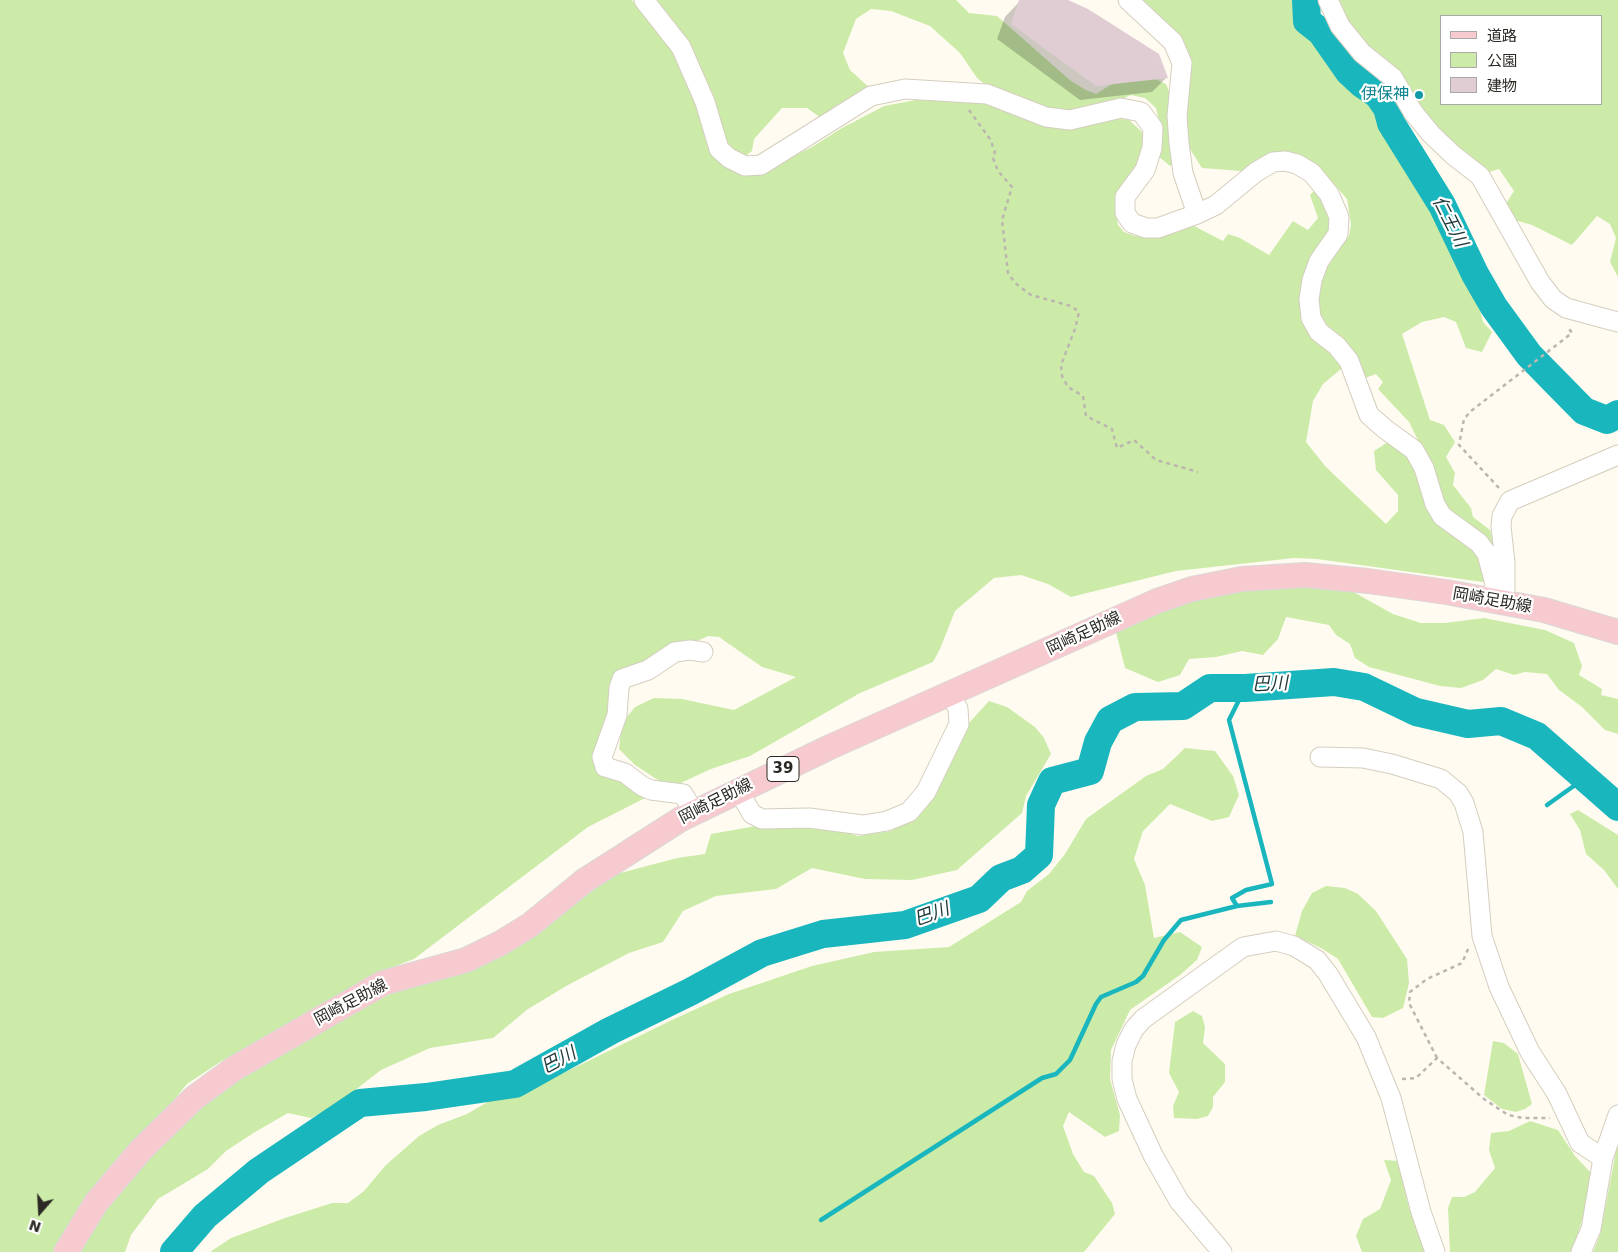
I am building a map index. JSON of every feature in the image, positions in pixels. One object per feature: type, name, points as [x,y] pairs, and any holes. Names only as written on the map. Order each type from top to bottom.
[{"type":"main road","name":"岡崎足助線","points":[[66,1252],[96,1204],[140,1151],[194,1098],[235,1068],[383,983],[466,960],[501,943],[530,925],[584,881],[694,812],[738,790],[1157,601],[1192,589],[1242,578],[1305,575],[1368,581],[1544,610],[1618,632]]},
{"type":"street","points":[[644,0],[680,47],[705,102],[719,149],[729,158],[745,166],[760,165],[871,96],[905,89],[987,94],[1046,117],[1070,120],[1121,108],[1141,112],[1153,128],[1152,148],[1145,170],[1125,197],[1125,213],[1132,224],[1146,228],[1158,228],[1197,214],[1216,204],[1256,172],[1273,162],[1285,161],[1297,164],[1312,173],[1323,185],[1339,217],[1338,234],[1319,261],[1312,280],[1309,299],[1311,318],[1319,332],[1338,346],[1349,361],[1369,414],[1385,429],[1414,450],[1424,468],[1435,504],[1442,516],[1479,543],[1487,554],[1496,584],[1496,602]]},
{"type":"street","points":[[1128,0],[1174,42],[1182,63],[1177,116],[1179,144],[1183,173],[1197,214]]},
{"type":"street","points":[[1328,0],[1340,26],[1362,53],[1393,78],[1414,112],[1432,134],[1453,155],[1480,176],[1540,282],[1553,299],[1566,308],[1618,322]]},
{"type":"street","points":[[1496,602],[1506,589],[1502,516],[1510,501],[1618,455]]},
{"type":"street","points":[[694,812],[682,794],[651,790],[642,786],[625,773],[605,767],[602,757],[617,716],[618,688],[622,679],[648,670],[675,652],[690,650],[702,652]]},
{"type":"street","points":[[738,790],[752,814],[762,819],[809,818],[863,825],[887,822],[908,812],[926,792],[960,724],[958,709],[951,695]]},
{"type":"street","points":[[1320,757],[1363,758],[1392,764],[1441,779],[1453,787],[1464,803],[1473,832],[1482,936],[1499,988],[1530,1052],[1557,1094],[1580,1143],[1603,1158]]},
{"type":"street","points":[[1222,1252],[1179,1201],[1153,1154],[1127,1099],[1122,1079],[1122,1061],[1126,1045],[1134,1029],[1143,1019],[1243,946],[1276,941],[1294,946],[1317,960],[1328,974],[1366,1037],[1391,1098],[1421,1212],[1435,1252]]},
{"type":"street","points":[[1580,1252],[1591,1229],[1603,1158],[1618,1115]]},
{"type":"path","points":[[964,92],[970,113],[990,139],[995,152],[993,158],[998,171],[1012,187],[1002,220],[1008,274],[1015,283],[1031,294],[1070,306],[1079,312],[1075,329],[1061,366],[1062,376],[1068,387],[1083,396],[1086,416],[1112,429],[1117,448],[1134,440],[1156,460],[1198,472]]},
{"type":"path","points":[[1510,501],[1459,445],[1464,419],[1471,411],[1572,333],[1563,320],[1559,303]]},
{"type":"path","points":[[1482,936],[1468,948],[1462,963],[1427,979],[1410,992],[1409,1003],[1437,1058],[1484,1099],[1508,1115],[1523,1118],[1558,1118],[1567,1116]]},
{"type":"path","points":[[1398,1072],[1402,1079],[1416,1078],[1437,1058]]},
{"type":"green space","points":[[0,0],[632,0],[670,47],[733,169],[754,176],[812,147],[842,128],[884,106],[916,100],[987,102],[1062,129],[1092,120],[1115,118],[1129,120],[1141,131],[1147,142],[1144,156],[1116,212],[1118,225],[1124,232],[1135,236],[1150,237],[1186,226],[1194,226],[1223,241],[1228,234],[1240,238],[1269,255],[1293,221],[1308,230],[1318,218],[1310,195],[1315,190],[1326,197],[1332,223],[1313,259],[1304,302],[1341,356],[1341,369],[1323,384],[1313,401],[1306,442],[1326,467],[1386,524],[1398,511],[1398,495],[1376,470],[1374,451],[1388,442],[1407,448],[1430,500],[1471,540],[1490,583],[1317,559],[1294,558],[1176,571],[1071,597],[1048,584],[1021,575],[994,578],[955,611],[933,662],[860,693],[750,756],[711,769],[670,788],[635,765],[619,749],[622,723],[635,707],[654,698],[682,699],[734,710],[796,677],[762,667],[719,637],[708,636],[654,662],[625,669],[599,753],[651,795],[588,827],[414,959],[393,967],[371,983],[220,1062],[187,1084],[84,1210],[58,1252],[0,1252]]},
{"type":"green space","points":[[653,0],[956,0],[969,13],[997,16],[1071,81],[1096,94],[1118,80],[1151,77],[1166,84],[1169,91],[1177,159],[1170,166],[1158,156],[1160,125],[1156,108],[1145,98],[1131,95],[1096,110],[1047,112],[990,88],[977,78],[960,53],[930,26],[891,11],[871,9],[856,19],[843,53],[850,70],[871,89],[821,118],[807,108],[782,108],[754,139],[752,151],[744,157],[726,145]]},
{"type":"green space","points":[[1133,0],[1301,0],[1305,23],[1316,32],[1335,62],[1375,101],[1383,112],[1387,133],[1403,154],[1420,186],[1435,204],[1452,249],[1466,268],[1475,289],[1483,322],[1492,332],[1482,352],[1466,348],[1456,322],[1444,317],[1422,322],[1402,334],[1430,420],[1444,425],[1455,442],[1446,457],[1455,473],[1453,485],[1471,508],[1473,517],[1490,530],[1496,550],[1449,512],[1442,502],[1437,479],[1409,422],[1378,389],[1383,382],[1376,374],[1357,381],[1348,349],[1316,312],[1316,280],[1336,244],[1349,236],[1351,224],[1347,199],[1327,176],[1293,152],[1281,151],[1241,171],[1202,168],[1188,146],[1185,95],[1188,65]]},
{"type":"green space","points":[[1332,0],[1618,0],[1618,277],[1610,262],[1616,238],[1610,224],[1597,216],[1572,245],[1532,225],[1514,220],[1505,205],[1514,191],[1499,169],[1483,174],[1454,149],[1369,53]]},
{"type":"green space","points":[[1339,584],[1393,614],[1421,623],[1445,623],[1484,618],[1545,630],[1574,643],[1582,666],[1579,675],[1602,689],[1601,695],[1618,699],[1618,734],[1605,730],[1582,707],[1559,690],[1547,674],[1525,672],[1514,675],[1496,669],[1483,680],[1461,688],[1440,686],[1369,667],[1355,658],[1350,644],[1336,635],[1329,625],[1286,617],[1278,639],[1263,655],[1242,651],[1216,657],[1189,659],[1180,675],[1158,682],[1125,668],[1116,632],[1201,593]]},
{"type":"green space","points":[[989,701],[1007,707],[1035,727],[1044,738],[1051,754],[1026,796],[1022,813],[957,870],[912,880],[865,879],[812,868],[776,889],[716,896],[683,911],[663,942],[629,953],[568,985],[528,1009],[493,1038],[430,1048],[381,1070],[332,1108],[311,1118],[288,1113],[255,1132],[226,1151],[208,1169],[158,1199],[131,1235],[125,1252],[77,1252],[99,1215],[174,1125],[237,1079],[324,1028],[400,989],[485,963],[524,943],[613,875],[677,858],[705,854],[711,834],[756,826],[800,825],[844,831],[857,836],[891,831],[915,817],[934,795],[968,724]]},
{"type":"green space","points":[[1185,748],[1215,751],[1233,776],[1239,795],[1229,817],[1212,821],[1170,804],[1143,831],[1134,859],[1145,885],[1154,938],[1180,932],[1202,947],[1197,960],[1180,975],[1130,1010],[1111,1050],[1110,1079],[1120,1115],[1119,1131],[1105,1137],[1069,1112],[1063,1126],[1073,1154],[1084,1172],[1094,1176],[1112,1203],[1115,1214],[1084,1252],[210,1252],[231,1238],[285,1218],[332,1203],[348,1203],[364,1191],[385,1166],[419,1136],[438,1125],[467,1114],[496,1097],[541,1084],[729,994],[812,966],[874,952],[949,947],[1021,902],[1027,891],[1049,874],[1065,854],[1086,819],[1146,776],[1163,769]]},
{"type":"green space","points":[[1578,810],[1618,835],[1618,889],[1604,870],[1586,854],[1580,830],[1570,814]]},
{"type":"green space","points":[[1326,886],[1345,888],[1358,894],[1376,911],[1407,959],[1409,983],[1403,1008],[1383,1018],[1372,1017],[1338,959],[1321,948],[1295,936],[1302,911],[1312,893]]},
{"type":"green space","points":[[1193,1011],[1202,1016],[1205,1027],[1203,1043],[1225,1064],[1225,1082],[1213,1097],[1213,1107],[1208,1116],[1197,1119],[1174,1118],[1173,1106],[1179,1092],[1169,1073],[1175,1022]]},
{"type":"green space","points":[[1493,1041],[1504,1043],[1518,1054],[1532,1104],[1525,1109],[1516,1112],[1502,1109],[1484,1095]]},
{"type":"green space","points":[[1530,1121],[1558,1130],[1575,1156],[1591,1173],[1585,1210],[1573,1250],[1571,1252],[1450,1252],[1448,1208],[1452,1197],[1464,1197],[1475,1192],[1495,1168],[1489,1150],[1491,1133],[1509,1131]]},
{"type":"green space","points":[[1618,1141],[1618,1252],[1593,1252],[1600,1235]]},
{"type":"green space","points":[[1384,1160],[1399,1161],[1409,1208],[1426,1252],[1362,1252],[1356,1236],[1363,1219],[1380,1209],[1391,1180]]},
{"type":"building","points":[[1019,0],[1068,0],[1088,9],[1159,54],[1168,78],[1096,86],[1011,24]]},
{"type":"waterway","name":"仁王川","points":[[1306,0],[1307,21],[1321,32],[1349,72],[1378,95],[1387,108],[1391,123],[1442,205],[1475,274],[1494,307],[1529,355],[1584,411],[1607,420],[1618,414]]},
{"type":"waterway","name":"巴川","points":[[174,1252],[205,1216],[259,1171],[360,1103],[426,1097],[515,1084],[610,1031],[690,992],[762,953],[823,934],[905,925],[979,899],[1001,878],[1022,870],[1039,855],[1041,805],[1052,781],[1090,771],[1098,742],[1110,720],[1135,707],[1183,706],[1210,688],[1245,688],[1334,682],[1364,687],[1416,712],[1468,724],[1501,721],[1537,736],[1618,807]]},
{"type":"waterway","points":[[821,1220],[1042,1078],[1056,1074],[1070,1060],[1101,997],[1136,982],[1143,976],[1164,940],[1181,920],[1237,906],[1232,898],[1246,890],[1272,884],[1229,720],[1245,688]]},
{"type":"waterway","points":[[1547,805],[1585,778]]},
{"type":"waterway","points":[[1237,906],[1271,902]]},
{"type":"place","name":"伊保神","points":[[1419,95]]}]
